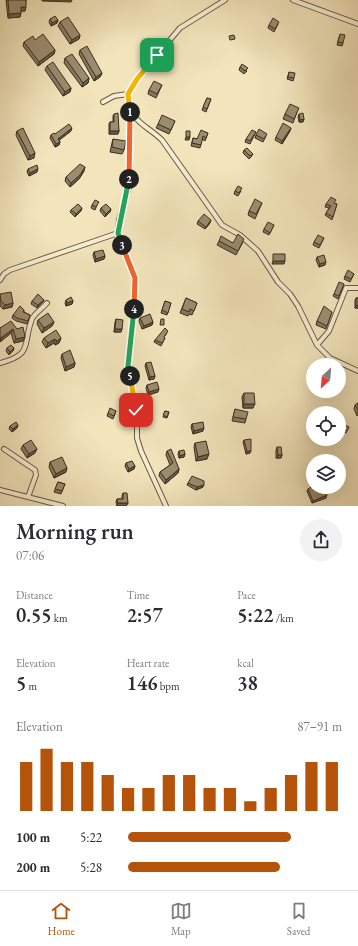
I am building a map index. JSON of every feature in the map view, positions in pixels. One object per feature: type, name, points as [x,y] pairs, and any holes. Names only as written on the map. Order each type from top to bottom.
[{"type":"street","points":[[225,0],[180,28],[137,79],[128,94],[133,116],[137,122],[150,128],[162,140],[222,225],[240,234],[258,251],[278,282],[290,294],[298,306],[317,345],[330,358],[358,371]]},
{"type":"street","points":[[293,0],[358,24]]},
{"type":"street","points":[[103,102],[114,96],[128,94]]},
{"type":"street","points":[[130,106],[129,187],[118,233],[135,278],[135,305],[128,366],[136,410],[138,438],[141,451],[166,506]]},
{"type":"street","points":[[0,280],[4,274],[10,270],[118,233]]},
{"type":"street","points":[[317,345],[329,331],[346,288],[358,288]]},
{"type":"street","points":[[0,363],[18,357],[21,354],[28,342],[33,317],[47,303]]},
{"type":"street","points":[[4,448],[35,470],[36,475],[28,497]]},
{"type":"street","points":[[0,490],[63,506]]},
{"type":"building","points":[[8,0],[26,0],[26,7],[21,7],[21,13],[9,14]]},
{"type":"building","points":[[55,16],[58,20],[52,23],[50,19]]},
{"type":"building","points":[[68,17],[80,35],[72,40],[60,22]]},
{"type":"building","points":[[273,18],[279,22],[275,29],[269,25]]},
{"type":"building","points":[[43,34],[55,50],[39,62],[24,42],[33,36],[35,40]]},
{"type":"building","points":[[340,34],[345,35],[343,43],[338,42]]},
{"type":"building","points":[[234,35],[235,39],[230,40],[229,36]]},
{"type":"building","points":[[87,46],[102,73],[96,77],[80,50]]},
{"type":"building","points":[[72,54],[89,78],[83,83],[65,58]]},
{"type":"building","points":[[53,62],[71,88],[65,92],[47,66]]},
{"type":"building","points":[[242,64],[248,68],[245,71],[240,67]]},
{"type":"building","points":[[289,72],[295,73],[294,78],[288,77]]},
{"type":"building","points":[[154,81],[162,85],[157,94],[149,90]]},
{"type":"building","points":[[207,98],[211,99],[207,109],[203,107]]},
{"type":"building","points":[[290,104],[299,108],[294,119],[285,114]]},
{"type":"building","points":[[118,113],[119,131],[110,131],[110,122],[114,122],[114,114]]},
{"type":"building","points":[[303,113],[304,119],[300,120],[299,114]]},
{"type":"building","points":[[162,115],[175,121],[171,130],[158,124]]},
{"type":"building","points":[[283,123],[291,128],[282,141],[276,137]]},
{"type":"building","points":[[69,124],[72,128],[58,139],[60,142],[56,144],[51,135],[54,133],[55,134]]},
{"type":"building","points":[[23,128],[35,153],[30,156],[17,131]]},
{"type":"building","points":[[259,129],[267,134],[264,139],[256,135]]},
{"type":"building","points":[[201,130],[208,133],[206,138],[203,136],[201,145],[192,143],[193,138],[197,139]]},
{"type":"building","points":[[252,130],[256,132],[250,141],[246,139]]},
{"type":"building","points":[[186,131],[190,131],[190,137],[186,137]]},
{"type":"building","points":[[113,139],[126,141],[124,150],[112,147]]},
{"type":"building","points":[[247,148],[253,154],[250,156],[244,150]]},
{"type":"building","points":[[80,164],[85,167],[80,175],[71,183],[66,177]]},
{"type":"building","points":[[37,165],[38,169],[30,173],[28,169]]},
{"type":"building","points":[[238,186],[242,188],[239,193],[235,191]]},
{"type":"building","points":[[331,197],[336,200],[334,203],[337,204],[333,217],[326,213],[331,206],[326,204]]},
{"type":"building","points":[[255,199],[262,203],[256,214],[249,211]]},
{"type":"building","points":[[95,200],[99,202],[96,207],[92,205]]},
{"type":"building","points":[[78,204],[82,208],[76,214],[71,210]]},
{"type":"building","points":[[106,204],[111,209],[106,214],[101,208]]},
{"type":"building","points":[[204,214],[211,220],[206,227],[198,221]]},
{"type":"building","points":[[268,222],[274,225],[270,233],[264,229]]},
{"type":"building","points":[[238,234],[244,239],[238,251],[219,241],[221,236],[233,243]]},
{"type":"building","points":[[318,235],[324,238],[320,245],[314,242]]},
{"type":"building","points":[[103,250],[105,256],[96,259],[94,252]]},
{"type":"building","points":[[273,254],[285,254],[285,261],[273,261]]},
{"type":"building","points":[[324,255],[326,262],[320,264],[317,257]]},
{"type":"building","points":[[348,270],[354,274],[351,279],[345,276]]},
{"type":"building","points":[[339,282],[344,284],[339,296],[334,294]]},
{"type":"building","points":[[11,292],[13,303],[5,305],[1,301],[0,294]]},
{"type":"building","points":[[38,294],[44,300],[38,305],[32,301]]},
{"type":"building","points":[[71,297],[73,301],[67,303],[66,300]]},
{"type":"building","points":[[186,298],[197,303],[194,311],[190,309],[189,312],[182,309]]},
{"type":"building","points":[[356,298],[358,298],[358,306],[356,305]]},
{"type":"building","points":[[165,301],[171,303],[168,313],[162,310]]},
{"type":"building","points":[[20,306],[24,310],[23,312],[30,315],[28,321],[17,318],[13,315]]},
{"type":"building","points":[[324,306],[332,312],[327,326],[317,321]]},
{"type":"building","points":[[48,313],[54,322],[44,328],[38,320]]},
{"type":"building","points":[[150,314],[153,322],[144,326],[140,318]]},
{"type":"building","points":[[116,319],[123,320],[122,329],[115,329]]},
{"type":"building","points":[[161,319],[164,319],[164,325],[160,325]]},
{"type":"building","points":[[11,321],[17,329],[23,327],[25,337],[16,339],[13,329],[1,338],[0,337],[0,328]]},
{"type":"building","points":[[165,328],[168,331],[162,343],[155,340]]},
{"type":"building","points":[[56,330],[61,338],[57,341],[55,339],[48,343],[44,338]]},
{"type":"building","points":[[11,345],[14,348],[10,352],[7,348]]},
{"type":"building","points":[[70,350],[75,363],[66,367],[62,354]]},
{"type":"building","points":[[151,362],[155,376],[150,377],[146,363]]},
{"type":"building","points":[[157,382],[159,389],[149,392],[147,385]]},
{"type":"building","points":[[244,393],[254,393],[255,404],[244,404]]},
{"type":"building","points":[[358,403],[358,410],[355,405]]},
{"type":"building","points":[[110,408],[116,411],[114,416],[108,413]]},
{"type":"building","points":[[235,409],[248,412],[246,419],[233,417]]},
{"type":"building","points":[[165,411],[169,412],[167,417],[163,415]]},
{"type":"building","points":[[16,422],[18,425],[13,429],[10,426]]},
{"type":"building","points":[[203,422],[204,428],[194,431],[192,424]]},
{"type":"building","points":[[251,439],[251,451],[247,451],[244,440]]},
{"type":"building","points":[[31,440],[37,449],[29,454],[23,445]]},
{"type":"building","points":[[206,441],[209,454],[198,457],[195,443]]},
{"type":"building","points":[[277,447],[281,447],[282,455],[278,455]]},
{"type":"building","points":[[171,449],[179,469],[166,480],[160,472],[173,463],[167,451]]},
{"type":"building","points":[[184,450],[185,454],[180,456],[179,451]]},
{"type":"building","points":[[62,457],[67,468],[56,474],[50,462]]},
{"type":"building","points":[[132,461],[135,466],[129,469],[126,463]]},
{"type":"building","points":[[192,476],[204,481],[204,485],[197,487],[188,483]]},
{"type":"building","points":[[58,482],[65,484],[62,491],[55,489]]},
{"type":"building","points":[[123,493],[127,493],[128,503],[118,503],[117,499],[123,499]]},
{"type":"building","points":[[310,494],[327,494],[327,495],[313,501]]},
{"type":"route","points":[[136,410],[128,366],[135,305],[135,278],[118,233],[129,187],[130,106],[128,94],[137,79],[157,55]]}]
